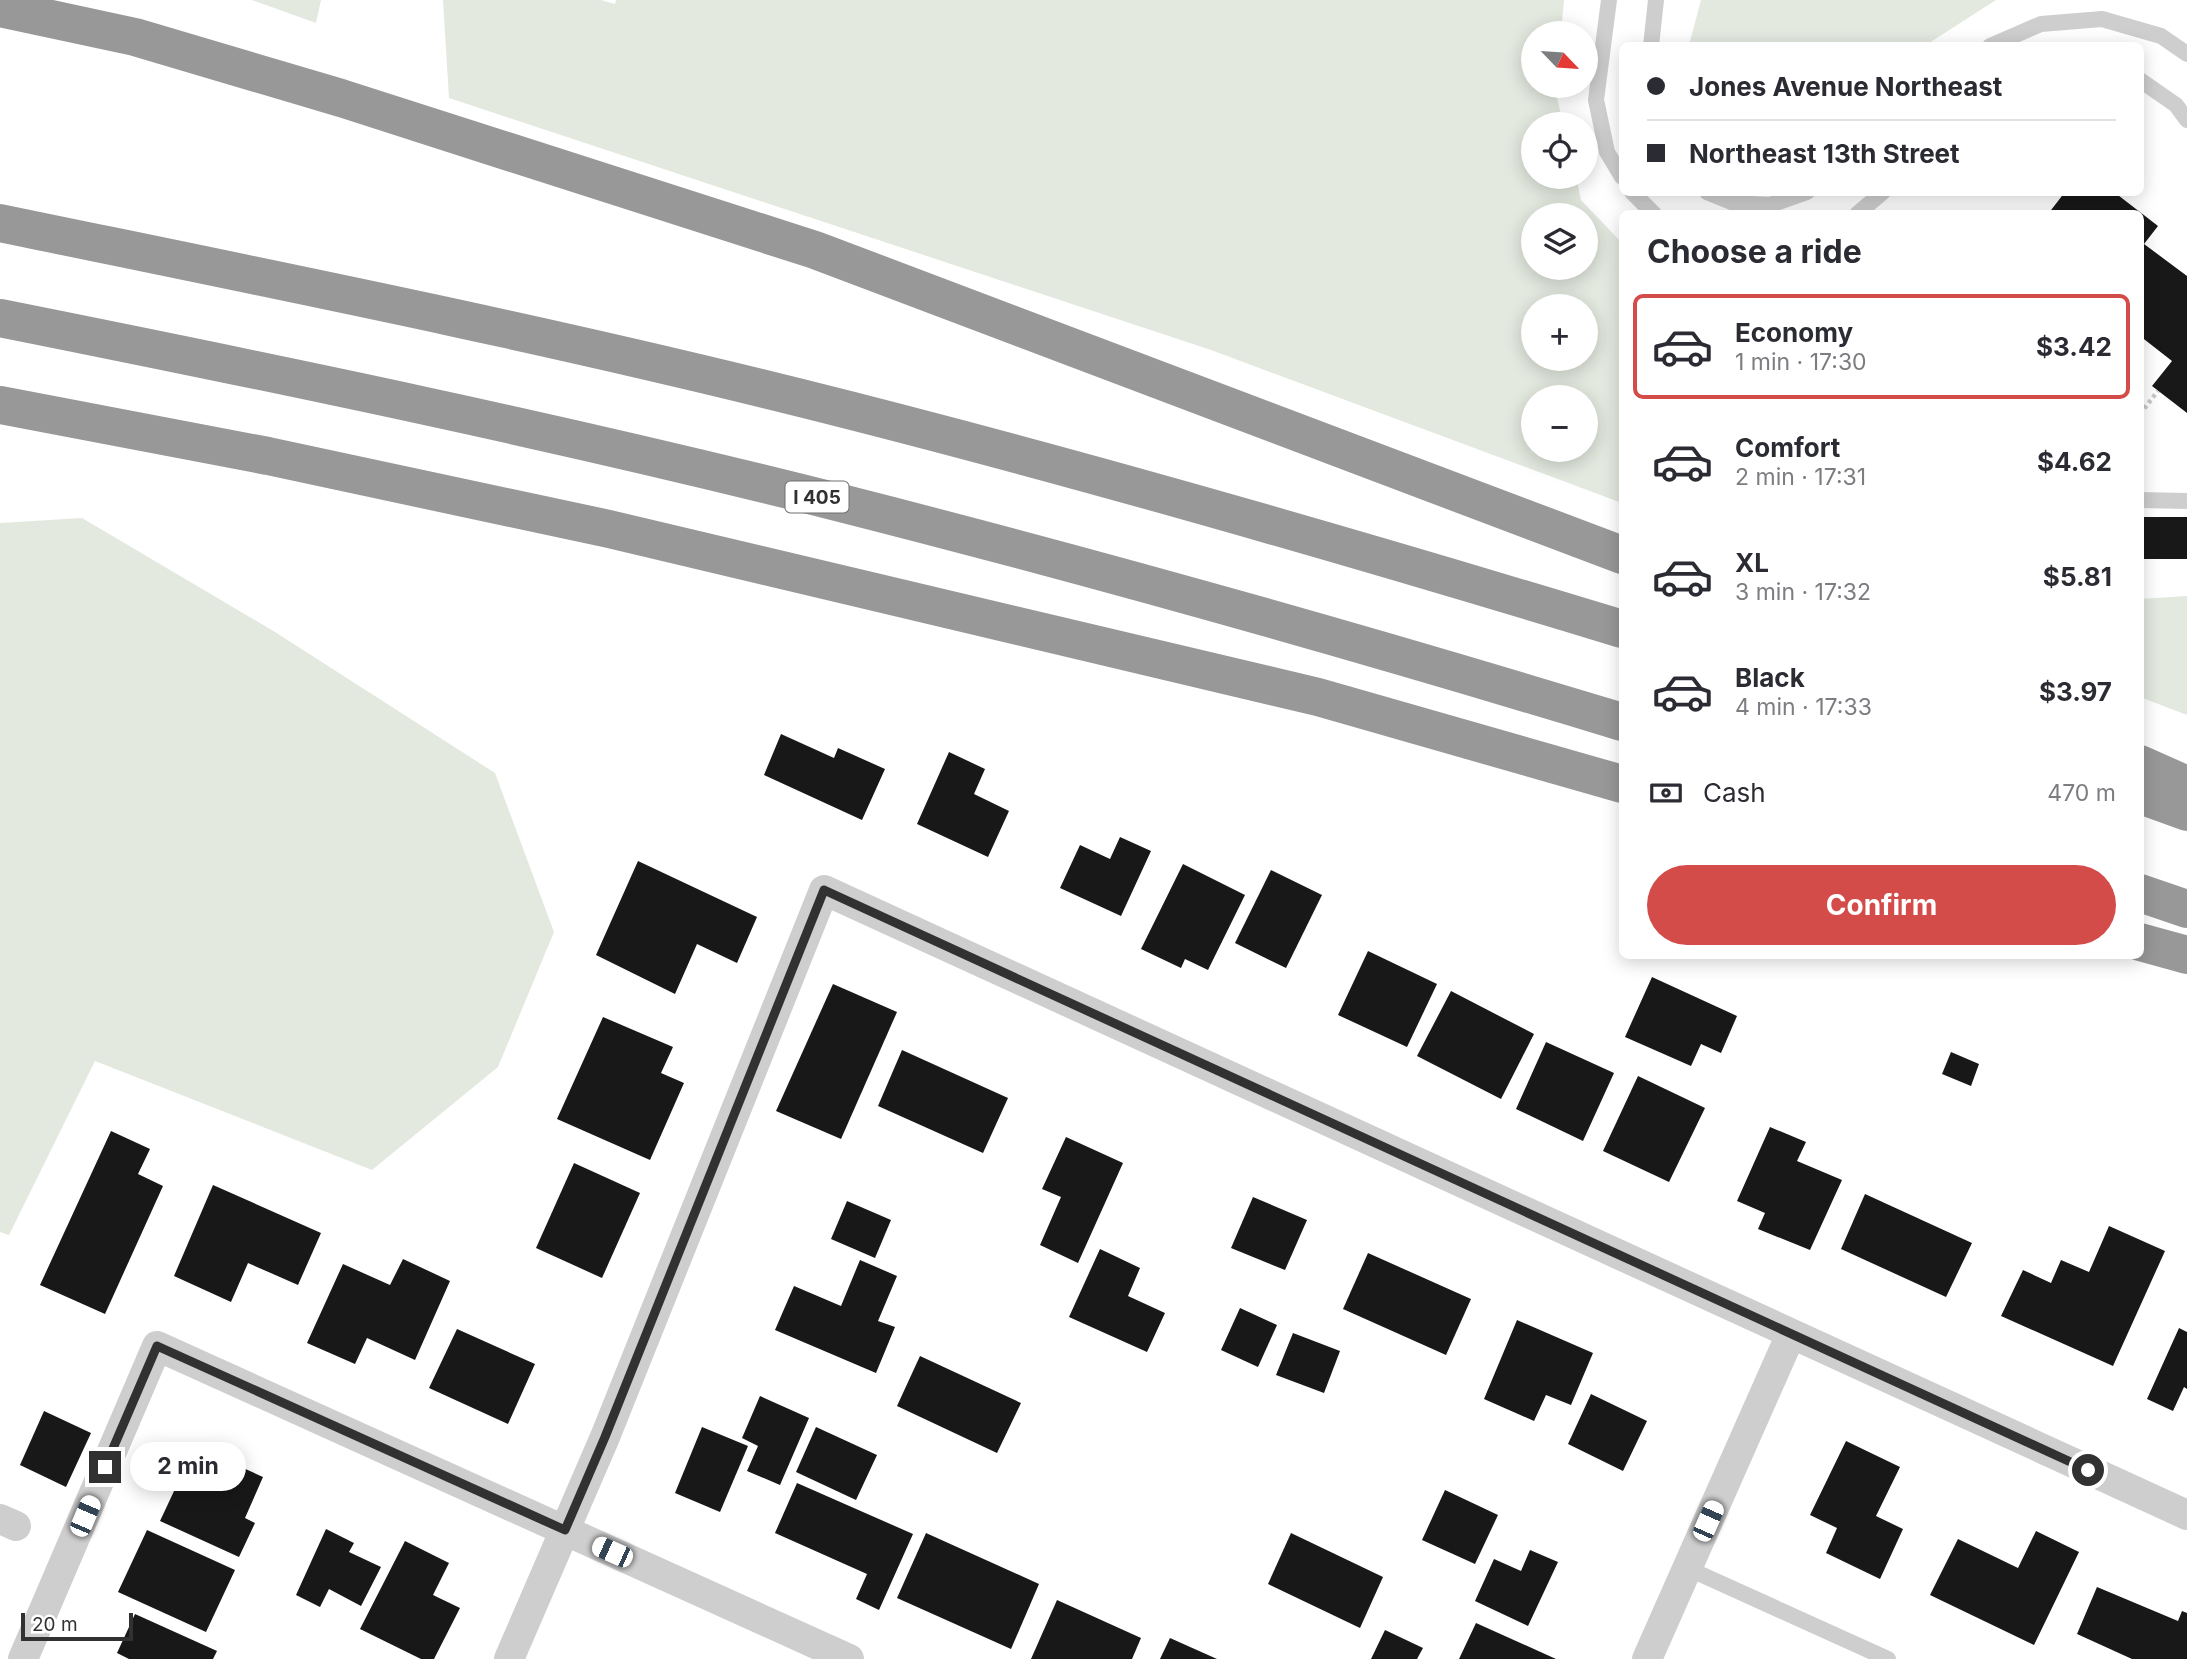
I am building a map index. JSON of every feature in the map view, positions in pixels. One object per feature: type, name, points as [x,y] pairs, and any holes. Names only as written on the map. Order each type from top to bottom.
[{"type":"highway","points":[[80,0],[135,37]]},
{"type":"highway","points":[[0,8],[135,37],[341,97],[815,250],[1619,554]]},
{"type":"highway","points":[[9,225],[353,296],[792,396],[986,445],[1249,518],[1619,628]]},
{"type":"highway","name":"I 405","points":[[0,318],[342,387],[567,437],[836,502],[1394,652],[1619,721]]},
{"type":"highway","points":[[0,405],[281,458],[608,529],[1318,697],[1619,783]]},
{"type":"highway","points":[[2144,766],[2187,785]]},
{"type":"highway","points":[[2144,796],[2187,812]]},
{"type":"highway","points":[[2144,893],[2187,909]]},
{"type":"highway","points":[[2144,943],[2187,956]]},
{"type":"street","points":[[509,1659],[605,1437],[824,890],[2187,1515]]},
{"type":"street","points":[[1647,1659],[1791,1334]]},
{"type":"street","points":[[23,1659],[157,1346],[849,1659]]},
{"type":"lane","points":[[1609,0],[1596,100],[1607,152],[1619,172]]},
{"type":"lane","points":[[1651,42],[1656,0]]},
{"type":"lane","points":[[1999,42],[2041,23],[2102,19],[2161,36],[2187,54]]},
{"type":"lane","points":[[2144,83],[2176,105],[2187,120]]},
{"type":"lane","points":[[1636,196],[1650,210]]},
{"type":"lane","points":[[1717,196],[1734,203],[1770,205],[1796,196]]},
{"type":"lane","points":[[1862,210],[1878,196]]},
{"type":"lane","points":[[2144,500],[2187,501]]},
{"type":"lane","points":[[1687,1568],[1888,1659]]},
{"type":"path","points":[[2144,409],[2158,391]]},
{"type":"shaded area","points":[[252,0],[321,0],[316,23]]},
{"type":"shaded area","points":[[443,0],[601,0],[615,4],[616,0],[1564,0],[1562,21],[1521,21],[1521,98],[1557,98],[1560,112],[1521,112],[1521,189],[1579,189],[1584,203],[1521,203],[1521,280],[1598,280],[1598,218],[1619,240],[1619,502],[1211,350],[449,98]]},
{"type":"shaded area","points":[[1701,0],[1996,0],[1931,42],[1690,42]]},
{"type":"shaded area","points":[[82,518],[275,632],[495,773],[554,932],[498,1067],[372,1170],[95,1061],[9,1235],[0,1232],[0,523]]},
{"type":"shaded area","points":[[2187,596],[2187,715],[2144,699],[2144,599]]},
{"type":"building","points":[[2062,196],[2119,196],[2137,210],[2051,210]]},
{"type":"building","points":[[2144,215],[2158,226],[2144,244]]},
{"type":"building","points":[[2144,244],[2187,276],[2187,413],[2152,386],[2172,361],[2144,339]]},
{"type":"building","points":[[2144,517],[2187,517],[2187,559],[2144,559]]},
{"type":"building","points":[[781,734],[834,758],[838,748],[885,769],[862,820],[764,775]]},
{"type":"building","points":[[949,752],[985,769],[974,794],[1009,811],[988,857],[917,824]]},
{"type":"building","points":[[1120,837],[1151,851],[1121,916],[1060,888],[1080,845],[1110,859]]},
{"type":"building","points":[[638,861],[757,917],[737,963],[697,944],[675,994],[596,955]]},
{"type":"building","points":[[1183,864],[1245,895],[1208,970],[1185,959],[1181,968],[1141,949]]},
{"type":"building","points":[[1271,870],[1322,895],[1286,968],[1235,943]]},
{"type":"building","points":[[1368,951],[1437,984],[1407,1047],[1338,1015]]},
{"type":"building","points":[[1652,977],[1737,1016],[1721,1053],[1701,1044],[1691,1066],[1625,1037]]},
{"type":"building","points":[[833,984],[897,1012],[841,1139],[776,1111]]},
{"type":"building","points":[[1451,991],[1534,1034],[1501,1099],[1417,1056]]},
{"type":"building","points":[[603,1017],[673,1047],[661,1073],[684,1083],[650,1160],[557,1119]]},
{"type":"building","points":[[1546,1042],[1614,1073],[1583,1141],[1516,1109]]},
{"type":"building","points":[[902,1050],[1008,1098],[983,1153],[878,1106]]},
{"type":"building","points":[[1951,1052],[1979,1064],[1971,1086],[1942,1074]]},
{"type":"building","points":[[1638,1076],[1705,1108],[1669,1182],[1603,1151]]},
{"type":"building","points":[[1770,1127],[1806,1142],[1797,1161],[1842,1180],[1810,1250],[1758,1229],[1765,1213],[1737,1201]]},
{"type":"building","points":[[111,1131],[150,1149],[138,1174],[163,1186],[105,1314],[40,1285]]},
{"type":"building","points":[[1066,1137],[1123,1163],[1078,1263],[1040,1245],[1061,1197],[1042,1189]]},
{"type":"building","points":[[574,1163],[640,1193],[602,1278],[536,1248]]},
{"type":"building","points":[[213,1185],[321,1233],[298,1285],[248,1263],[231,1302],[174,1276]]},
{"type":"building","points":[[1865,1194],[1972,1243],[1946,1297],[1841,1249]]},
{"type":"building","points":[[1253,1197],[1307,1220],[1285,1270],[1231,1248]]},
{"type":"building","points":[[847,1201],[891,1220],[875,1258],[831,1239]]},
{"type":"building","points":[[2109,1226],[2165,1251],[2113,1366],[2001,1316],[2023,1270],[2051,1283],[2061,1260],[2089,1272]]},
{"type":"building","points":[[1100,1249],[1140,1268],[1128,1296],[1165,1313],[1147,1352],[1069,1317]]},
{"type":"building","points":[[1368,1253],[1471,1299],[1446,1355],[1343,1309]]},
{"type":"building","points":[[403,1259],[450,1281],[415,1360],[367,1338],[355,1364],[307,1343],[343,1264],[390,1285]]},
{"type":"building","points":[[860,1260],[897,1276],[878,1321],[895,1327],[876,1373],[775,1330],[794,1286],[841,1306]]},
{"type":"building","points":[[1240,1308],[1277,1325],[1258,1367],[1221,1350]]},
{"type":"building","points":[[1517,1320],[1593,1353],[1571,1405],[1546,1395],[1534,1421],[1484,1399]]},
{"type":"building","points":[[2179,1328],[2187,1332],[2187,1389],[2184,1387],[2173,1411],[2147,1399]]},
{"type":"building","points":[[457,1329],[535,1364],[508,1424],[429,1388]]},
{"type":"building","points":[[1293,1333],[1340,1351],[1324,1393],[1276,1375]]},
{"type":"building","points":[[920,1356],[1021,1403],[997,1453],[897,1406]]},
{"type":"building","points":[[1591,1394],[1647,1421],[1623,1471],[1568,1444]]},
{"type":"building","points":[[760,1396],[809,1418],[780,1485],[747,1471],[758,1446],[742,1438]]},
{"type":"building","points":[[44,1411],[91,1433],[66,1487],[20,1465]]},
{"type":"building","points":[[702,1427],[748,1446],[720,1512],[675,1493]]},
{"type":"building","points":[[816,1427],[877,1455],[856,1500],[796,1472]]},
{"type":"building","points":[[1846,1441],[1900,1467],[1876,1516],[1903,1529],[1880,1579],[1826,1553],[1837,1528],[1810,1515]]},
{"type":"building","points":[[186,1442],[263,1477],[245,1518],[255,1523],[239,1557],[160,1521],[175,1489],[166,1484]]},
{"type":"building","points":[[797,1483],[913,1534],[879,1610],[856,1599],[867,1574],[775,1533]]},
{"type":"building","points":[[1445,1490],[1498,1515],[1475,1564],[1422,1540]]},
{"type":"building","points":[[326,1529],[354,1543],[349,1552],[381,1567],[361,1606],[329,1589],[320,1607],[296,1595]]},
{"type":"building","points":[[147,1530],[235,1570],[206,1632],[118,1592]]},
{"type":"building","points":[[2036,1531],[2079,1552],[2034,1645],[1930,1595],[1958,1539],[2018,1568]]},
{"type":"building","points":[[926,1533],[1039,1584],[1011,1649],[897,1598]]},
{"type":"building","points":[[1291,1533],[1383,1577],[1360,1628],[1268,1584]]},
{"type":"building","points":[[405,1541],[449,1563],[433,1595],[460,1608],[434,1659],[421,1659],[360,1629]]},
{"type":"building","points":[[1530,1550],[1558,1562],[1528,1626],[1475,1601],[1494,1559],[1521,1571]]},
{"type":"building","points":[[2097,1587],[2178,1621],[2182,1611],[2187,1613],[2187,1659],[2132,1659],[2077,1634]]},
{"type":"building","points":[[1057,1600],[1141,1638],[1132,1659],[1031,1659]]},
{"type":"building","points":[[135,1614],[217,1651],[213,1659],[129,1659],[117,1653]]},
{"type":"building","points":[[1476,1623],[1556,1659],[1459,1659]]},
{"type":"building","points":[[1385,1630],[1423,1648],[1417,1659],[1371,1659]]},
{"type":"building","points":[[1170,1638],[1217,1659],[1160,1659]]},
{"type":"route","points":[[105,1467],[157,1346],[565,1530],[605,1437],[824,890],[2088,1470]]}]
